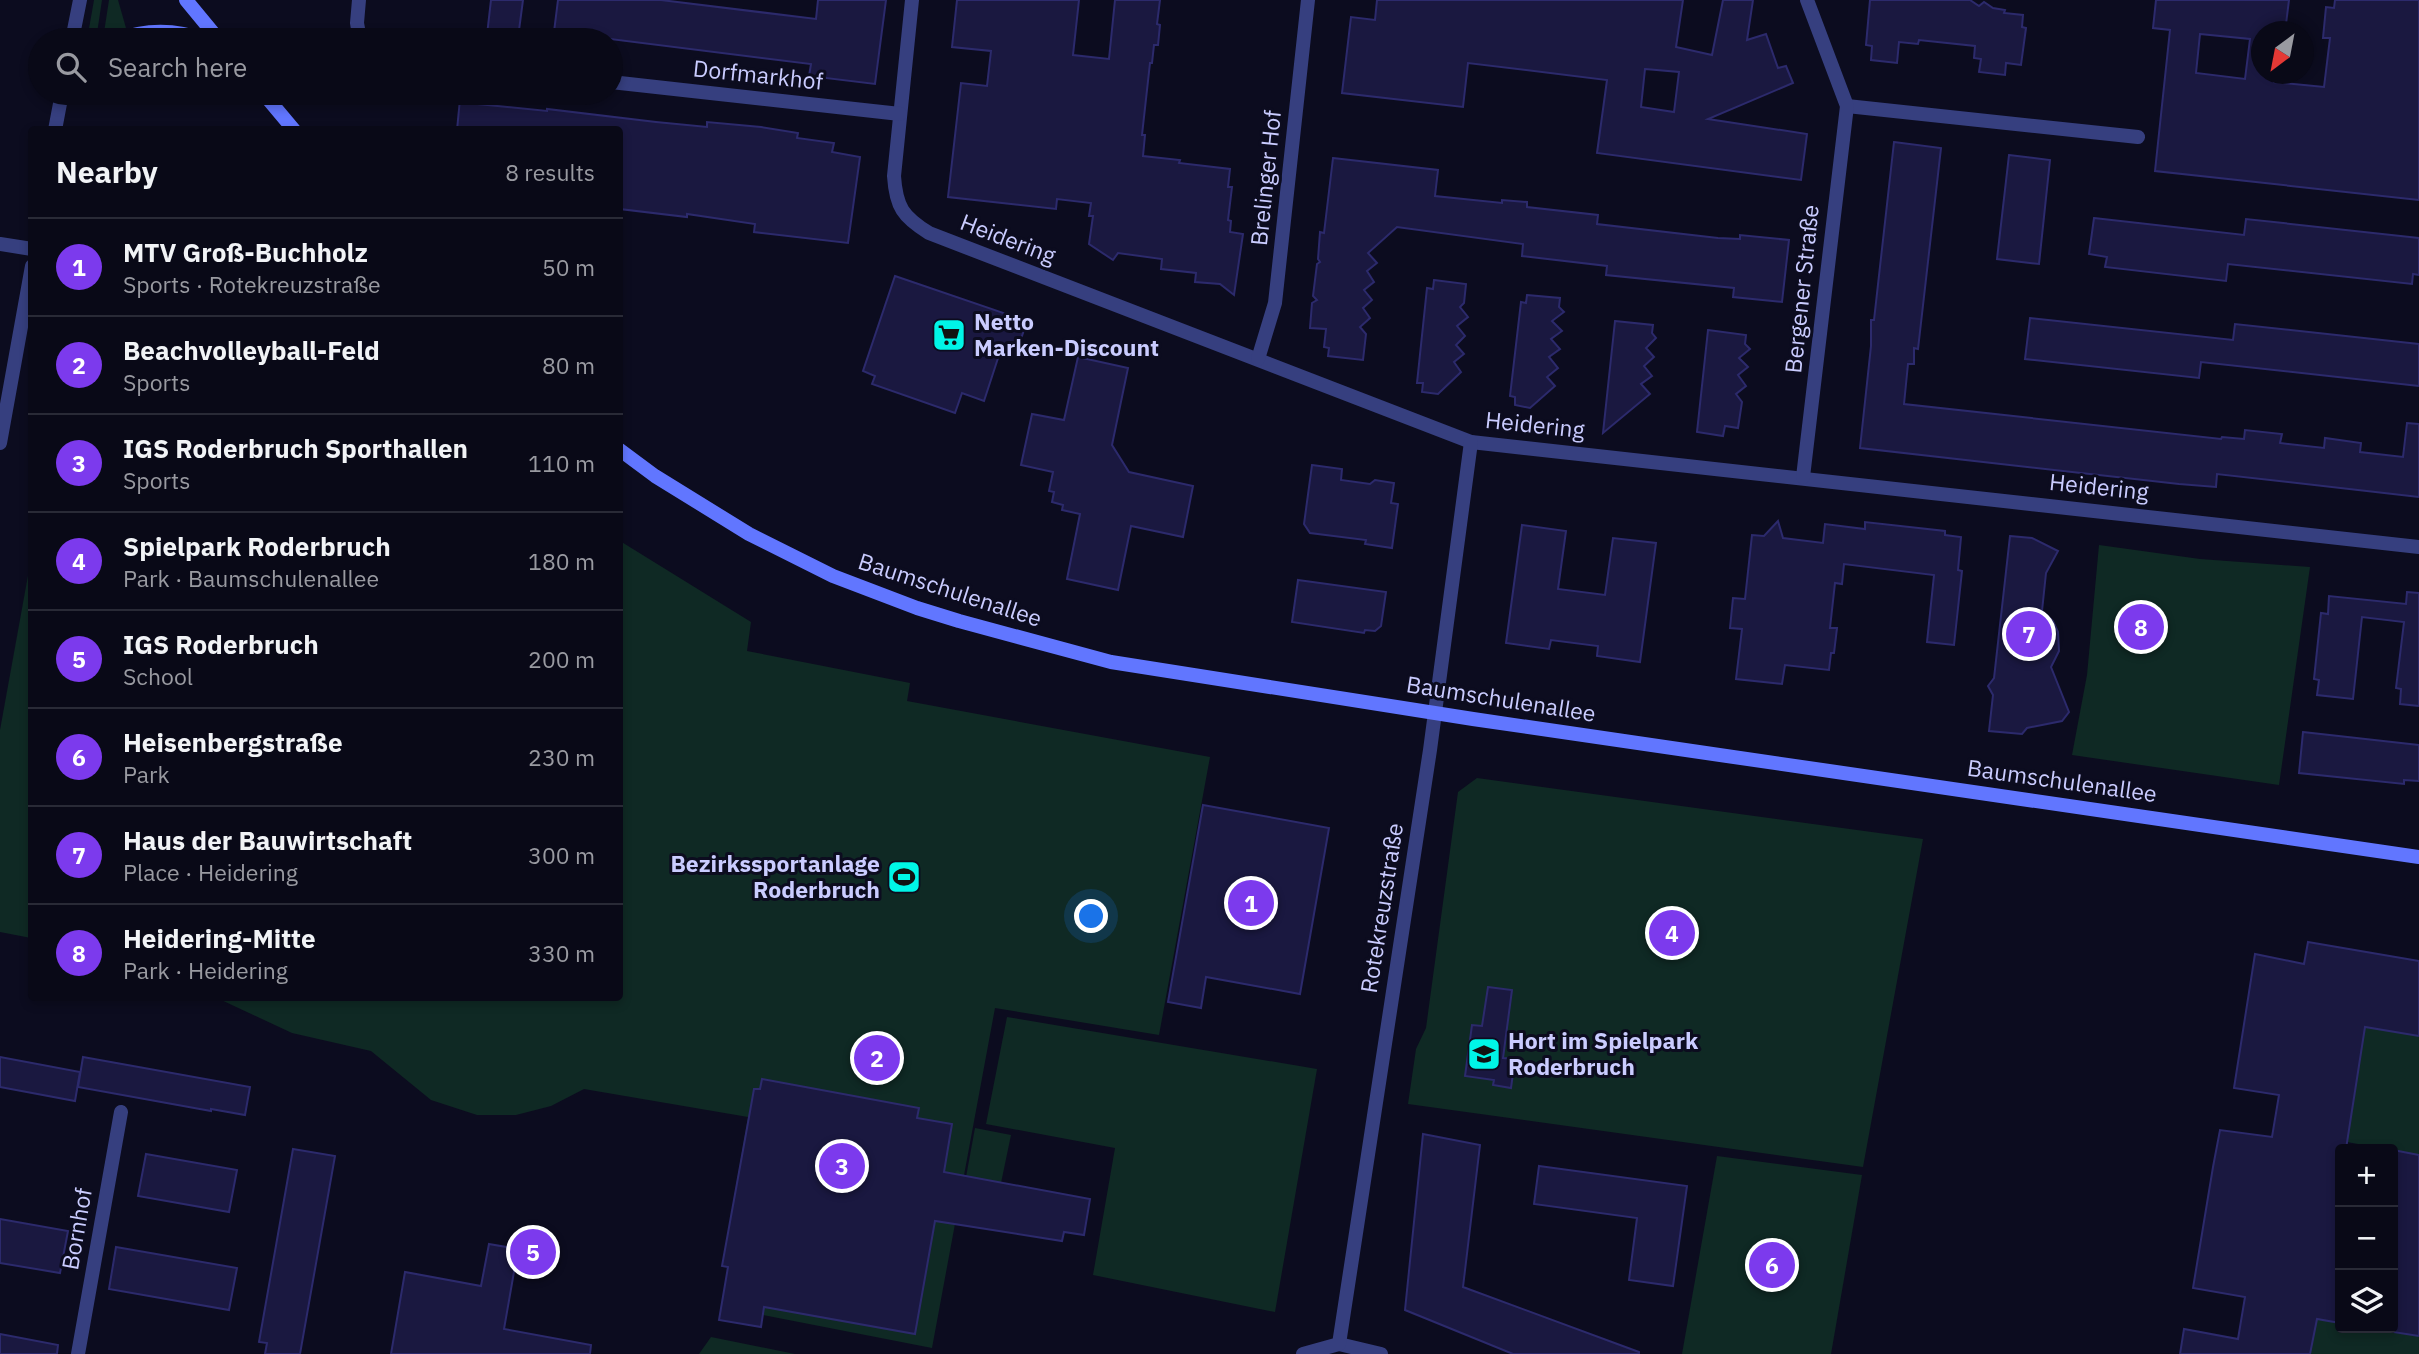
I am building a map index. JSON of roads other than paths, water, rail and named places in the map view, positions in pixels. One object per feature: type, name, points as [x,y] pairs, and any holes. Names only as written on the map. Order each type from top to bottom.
[{"type":"main road","points":[[186,0],[209,28]]},
{"type":"main road","points":[[273,105],[291,126]]},
{"type":"main road","name":"Baumschulenallee","points":[[623,452],[655,476],[749,534],[833,576],[916,608],[1008,636],[1111,662],[1434,713],[2419,857]]},
{"type":"street","points":[[74,28],[80,0]]},
{"type":"street","points":[[357,28],[359,0]]},
{"type":"street","name":"Heidering","points":[[912,0],[894,176],[895,194],[901,210],[913,223],[929,233],[1471,442],[2419,547]]},
{"type":"street","name":"Brelinger Hof","points":[[1258,359],[1275,303],[1308,0]]},
{"type":"street","name":"Bergener Straße","points":[[1804,477],[1847,106],[1807,0]]},
{"type":"street","name":"Dorfmarkhof","points":[[623,83],[900,114]]},
{"type":"street","points":[[56,126],[60,105]]},
{"type":"street","points":[[1847,106],[2138,136]]},
{"type":"street","points":[[0,244],[28,248]]},
{"type":"street","points":[[0,443],[28,288]]},
{"type":"street","name":"Rotekreuzstraße","points":[[1339,1344],[1434,713],[1471,442]]},
{"type":"street","name":"Bornhof","points":[[78,1354],[121,1112]]},
{"type":"street","points":[[1303,1354],[1339,1344],[1381,1354]]},
{"type":"place","name":"Netto Marken-Discount","points":[[949,335]]},
{"type":"place","name":"Heidering-Mitte","points":[[2141,627]]},
{"type":"place","name":"Haus der Bauwirtschaft","points":[[2029,634]]},
{"type":"place","name":"Bezirkssportanlage Roderbruch","points":[[904,877]]},
{"type":"place","name":"MTV Groß-Buchholz","points":[[1251,903]]},
{"type":"place","name":"Spielpark Roderbruch","points":[[1672,933]]},
{"type":"place","name":"Hort im Spielpark Roderbruch","points":[[1484,1054]]},
{"type":"place","name":"Beachvolleyball-Feld","points":[[877,1058]]},
{"type":"place","name":"IGS Roderbruch Sporthallen","points":[[842,1166]]},
{"type":"place","name":"IGS Roderbruch","points":[[533,1252]]},
{"type":"place","name":"Heisenbergstraße","points":[[1772,1265]]}]
